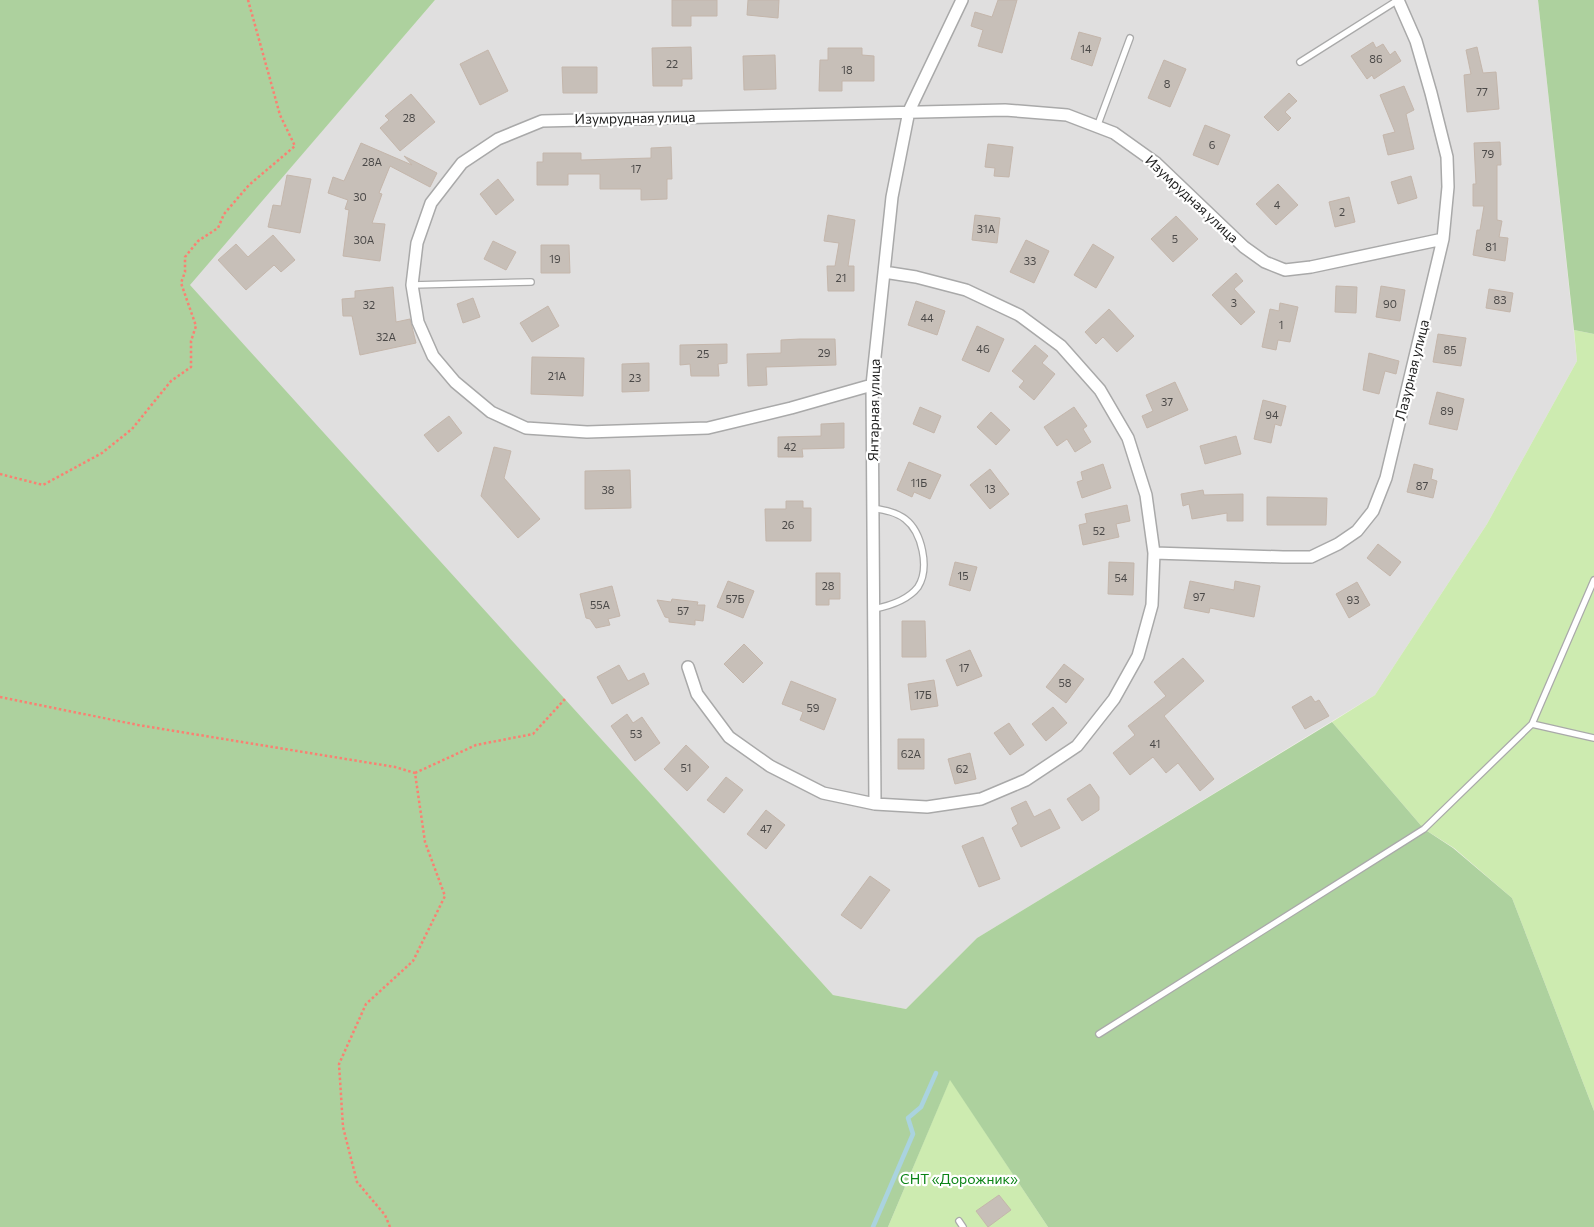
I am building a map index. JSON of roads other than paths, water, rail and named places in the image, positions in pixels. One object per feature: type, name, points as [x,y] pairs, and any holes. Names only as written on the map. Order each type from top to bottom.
[{"type":"street","name":"Янтарная улица","points":[[875,804],[872,385],[892,197],[909,111],[962,0]]},
{"type":"street","name":"Лазурная улица","points":[[1154,553],[1311,557],[1338,544],[1357,531],[1373,511],[1386,478],[1443,239],[1448,187],[1447,157],[1431,93],[1416,41],[1398,0]]},
{"type":"street","name":"Изумрудная улица","points":[[872,385],[791,408],[708,428],[587,432],[526,428],[491,412],[455,382],[433,356],[418,322],[412,285],[417,243],[431,202],[462,163],[498,139],[542,121],[1005,110],[1067,114],[1114,133],[1156,162],[1244,247],[1265,262],[1285,270],[1311,267],[1443,239]]},
{"type":"street","points":[[688,667],[697,694],[728,737],[770,766],[823,793],[875,804],[927,807],[981,800],[1026,780],[1076,746],[1114,699],[1138,656],[1152,605],[1154,553],[1146,496],[1128,438],[1100,390],[1061,346],[1019,315],[966,290],[916,277],[884,272]]},
{"type":"lane","points":[[1300,62],[1398,0]]},
{"type":"lane","points":[[1097,127],[1130,38]]},
{"type":"lane","points":[[412,285],[531,282]]},
{"type":"lane","points":[[873,508],[889,511],[906,519],[917,532],[922,545],[924,560],[918,587],[896,603],[874,609]]},
{"type":"lane","points":[[1099,1034],[1424,829],[1532,724],[1594,580]]},
{"type":"lane","points":[[1532,724],[1594,738]]},
{"type":"lane","points":[[959,1221],[963,1227]]},
{"type":"waterway","points":[[873,1227],[913,1134],[908,1118],[921,1107],[936,1073]]},
{"type":"park label","name":"СНТ «Дорожник»","points":[[959,1179]]}]
